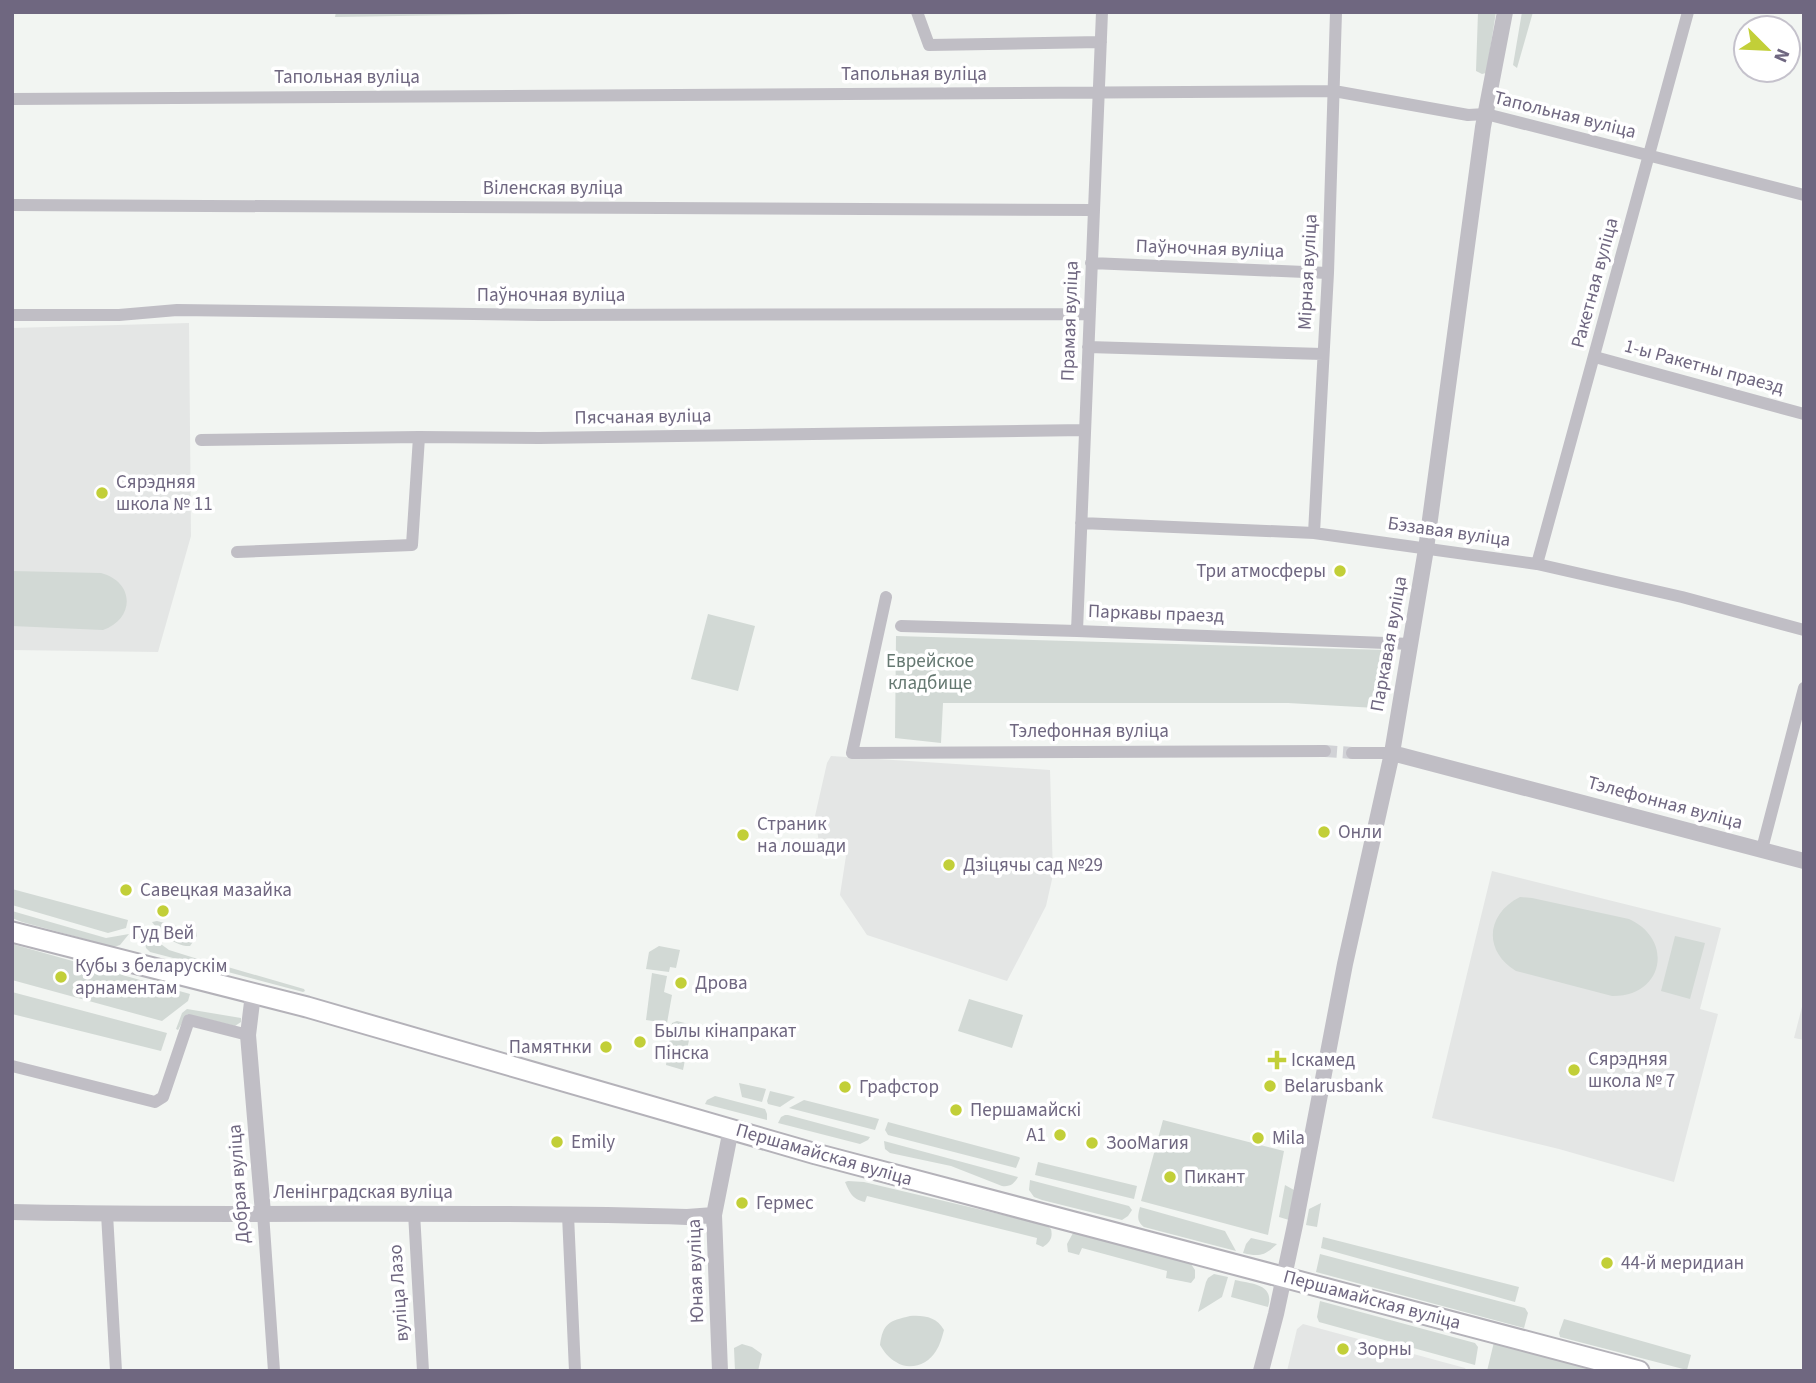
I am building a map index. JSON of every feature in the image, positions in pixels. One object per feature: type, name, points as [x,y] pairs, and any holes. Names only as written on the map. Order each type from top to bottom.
[{"type":"main road","name":"Першамайская вуліца","points":[[12,932],[307,1007],[871,1169],[1639,1371]]},
{"type":"street","points":[[917,12],[929,45],[1101,42]]},
{"type":"street","name":"Прамая вуліца","points":[[1077,631],[1102,12]]},
{"type":"street","name":"Мірная вуліца","points":[[1314,533],[1328,273],[1336,12]]},
{"type":"street","name":"Паркавая вуліца","points":[[1261,1371],[1392,754],[1426,549],[1483,127],[1505,12]]},
{"type":"street","name":"Ракетная вуліца","points":[[1537,564],[1688,12]]},
{"type":"street","name":"Тапольная вуліца","points":[[12,99],[1334,92],[1468,115],[1486,114],[1804,195]]},
{"type":"street","name":"Віленская вуліца","points":[[12,205],[1093,210]]},
{"type":"street","name":"Паўночная вуліца","points":[[1091,263],[1328,273]]},
{"type":"street","name":"Паўночная вуліца","points":[[12,315],[119,315],[177,310],[539,315],[1089,314]]},
{"type":"street","points":[[1088,347],[1323,354]]},
{"type":"street","name":"1-ы Ракетны праезд","points":[[1595,357],[1804,414]]},
{"type":"street","name":"Пясчаная вуліца","points":[[201,440],[1085,430]]},
{"type":"street","points":[[237,552],[412,545],[419,437]]},
{"type":"street","name":"Бэзавая вуліца","points":[[1081,523],[1314,533],[1537,564],[1682,597],[1804,630]]},
{"type":"street","name":"Тэлефонная вуліца","points":[[886,597],[852,753],[1325,751]]},
{"type":"street","name":"Паркавы праезд","points":[[901,626],[1411,644]]},
{"type":"street","points":[[1762,849],[1804,688]]},
{"type":"street","name":"Тэлефонная вуліца","points":[[1352,753],[1392,754],[1804,861]]},
{"type":"street","name":"Добрая вуліца","points":[[253,994],[248,1035],[274,1371]]},
{"type":"street","points":[[12,1066],[155,1102],[163,1097],[189,1020],[248,1035]]},
{"type":"street","name":"Юная вуліца","points":[[720,1371],[714,1215],[731,1129]]},
{"type":"street","name":"Ленінградская вуліца","points":[[12,1212],[687,1217],[714,1215]]},
{"type":"street","name":"вуліца Лазо","points":[[414,1213],[423,1371]]},
{"type":"street","points":[[107,1214],[116,1371]]},
{"type":"street","points":[[568,1215],[575,1371]]},
{"type":"shaded area","name":"Сярэдняя школа № 11","points":[[189,323],[191,536],[158,652],[12,650],[12,328]]},
{"type":"shaded area","name":"Дзіцячы сад №29","points":[[831,756],[1050,770],[1053,875],[1046,906],[1007,981],[867,935],[840,895],[846,856],[819,843],[815,816]]},
{"type":"shaded area","name":"Сярэдняя школа № 7","points":[[1492,871],[1721,928],[1700,1009],[1718,1014],[1674,1182],[1559,1149],[1432,1118]]},
{"type":"shaded area","points":[[1804,999],[1804,1040],[1794,1038]]},
{"type":"shaded area","name":"Зорны","points":[[1303,1324],[1465,1368],[1467,1371],[1287,1371],[1297,1329]]},
{"type":"green space","points":[[336,12],[642,12],[335,17]]},
{"type":"green space","points":[[1478,12],[1496,12],[1487,69],[1486,73],[1482,74],[1476,71]]},
{"type":"green space","points":[[1522,12],[1533,12],[1517,68],[1513,65]]},
{"type":"green space","points":[[12,571],[101,573],[120,584],[127,601],[125,610],[121,618],[103,630],[12,626]]},
{"type":"green space","points":[[708,614],[755,626],[738,691],[691,679]]},
{"type":"green space","name":"Еврейское кладбище","points":[[896,636],[1387,650],[1376,708],[1288,703],[943,703],[941,743],[895,738]]},
{"type":"green space","points":[[12,889],[128,920],[126,928],[108,933],[12,905]]},
{"type":"green space","points":[[1520,897],[1629,919],[1644,928],[1653,940],[1657,953],[1657,966],[1652,978],[1643,987],[1629,994],[1612,996],[1516,971],[1505,963],[1498,953],[1493,933],[1500,913]]},
{"type":"green space","points":[[12,911],[106,938],[129,934],[120,945],[114,947],[22,922],[12,918]]},
{"type":"green space","points":[[152,922],[196,931],[197,936],[190,946],[179,944],[164,935]]},
{"type":"green space","points":[[146,936],[169,950],[201,960],[200,965],[150,952],[146,948]]},
{"type":"green space","points":[[1675,936],[1705,943],[1690,999],[1661,991]]},
{"type":"green space","points":[[12,944],[190,994],[188,1001],[162,1021],[12,980]]},
{"type":"green space","points":[[659,946],[680,950],[676,968],[670,967],[669,972],[646,969],[649,952]]},
{"type":"green space","points":[[214,963],[304,989],[305,991],[213,968]]},
{"type":"green space","points":[[652,973],[667,976],[664,992],[672,995],[667,1023],[646,1020]]},
{"type":"green space","points":[[12,992],[167,1033],[161,1051],[12,1014]]},
{"type":"green space","points":[[969,999],[1023,1015],[1012,1048],[958,1031]]},
{"type":"green space","points":[[187,1009],[241,1018],[241,1022],[235,1026],[187,1014],[178,1030],[176,1029],[182,1013]]},
{"type":"green space","points":[[677,1021],[692,1025],[683,1070],[666,1065],[672,1023]]},
{"type":"green space","points":[[739,1083],[766,1089],[762,1102],[742,1097]]},
{"type":"green space","points":[[770,1091],[795,1097],[780,1107],[768,1104]]},
{"type":"green space","points":[[715,1096],[765,1109],[767,1120],[705,1104]]},
{"type":"green space","points":[[804,1100],[879,1119],[875,1130],[789,1108]]},
{"type":"green space","points":[[785,1115],[870,1137],[860,1144],[778,1123]]},
{"type":"green space","points":[[1163,1120],[1284,1151],[1268,1235],[1141,1201]]},
{"type":"green space","points":[[888,1122],[1020,1158],[1016,1168],[888,1135],[885,1130]]},
{"type":"green space","points":[[884,1141],[1018,1177],[1012,1184],[1002,1186],[951,1166],[890,1153],[885,1149]]},
{"type":"green space","points":[[1038,1162],[1137,1186],[1134,1199],[1035,1175]]},
{"type":"green space","points":[[1030,1180],[1129,1206],[1132,1210],[1122,1220],[1042,1200],[1034,1197],[1029,1190]]},
{"type":"green space","points":[[845,1182],[864,1182],[1046,1225],[1051,1229],[1051,1237],[1043,1247],[1036,1244],[1037,1238],[867,1196],[865,1202],[852,1195]]},
{"type":"green space","points":[[1285,1185],[1294,1190],[1289,1220],[1279,1217]]},
{"type":"green space","points":[[1321,1203],[1317,1227],[1306,1225],[1309,1209]]},
{"type":"green space","points":[[1140,1207],[1225,1231],[1236,1251],[1144,1227],[1138,1215]]},
{"type":"green space","points":[[1073,1233],[1191,1264],[1195,1270],[1195,1278],[1191,1283],[1166,1278],[1167,1271],[1082,1248],[1079,1255],[1068,1252],[1067,1244]]},
{"type":"green space","points":[[1323,1237],[1519,1287],[1515,1302],[1321,1248]]},
{"type":"green space","points":[[1251,1238],[1277,1244],[1261,1254],[1243,1253]]},
{"type":"green space","points":[[1320,1254],[1525,1308],[1528,1313],[1524,1328],[1316,1272]]},
{"type":"green space","points":[[1214,1274],[1228,1277],[1222,1297],[1198,1312],[1206,1282]]},
{"type":"green space","points":[[1235,1280],[1265,1289],[1269,1299],[1268,1307],[1231,1297]]},
{"type":"green space","points":[[1320,1301],[1475,1343],[1478,1347],[1475,1365],[1319,1322],[1317,1317]]},
{"type":"green space","points":[[910,1316],[930,1318],[938,1322],[944,1330],[933,1356],[918,1365],[907,1366],[893,1360],[880,1345],[888,1324]]},
{"type":"green space","points":[[1564,1319],[1691,1355],[1687,1370],[1560,1337]]},
{"type":"green space","points":[[1494,1342],[1602,1371],[1487,1371]]},
{"type":"green space","points":[[742,1344],[762,1354],[758,1371],[735,1371],[734,1348]]},
{"type":"tunnel","points":[[1325,751],[1352,753]]},
{"type":"place","name":"Сярэдняя школа № 11","points":[[102,493]]},
{"type":"place","name":"Три атмосферы","points":[[1340,571]]},
{"type":"place","name":"Онли","points":[[1324,832]]},
{"type":"place","name":"Страник на лошади","points":[[743,835]]},
{"type":"place","name":"Дзіцячы сад №29","points":[[949,865]]},
{"type":"place","name":"Савецкая мазайка","points":[[126,890]]},
{"type":"place","name":"Гуд Вей","points":[[163,911]]},
{"type":"place","name":"Кубы з беларускім арнаментам","points":[[61,977]]},
{"type":"place","name":"Дрова","points":[[681,983]]},
{"type":"place","name":"Былы кінапракат Пінска","points":[[640,1042]]},
{"type":"place","name":"Памятнки","points":[[606,1047]]},
{"type":"place","name":"Іскамед","points":[[1277,1060]]},
{"type":"place","name":"Сярэдняя школа № 7","points":[[1574,1070]]},
{"type":"place","name":"Belarusbank","points":[[1270,1086]]},
{"type":"place","name":"Графстор","points":[[845,1087]]},
{"type":"place","name":"Першамайскі","points":[[956,1110]]},
{"type":"place","name":"A1","points":[[1060,1135]]},
{"type":"place","name":"Mila","points":[[1258,1138]]},
{"type":"place","name":"Emily","points":[[557,1142]]},
{"type":"place","name":"ЗооМагия","points":[[1092,1143]]},
{"type":"place","name":"Пикант","points":[[1170,1177]]},
{"type":"place","name":"Гермес","points":[[742,1203]]},
{"type":"place","name":"44-й меридиан","points":[[1607,1263]]},
{"type":"place","name":"Зорны","points":[[1343,1349]]}]
